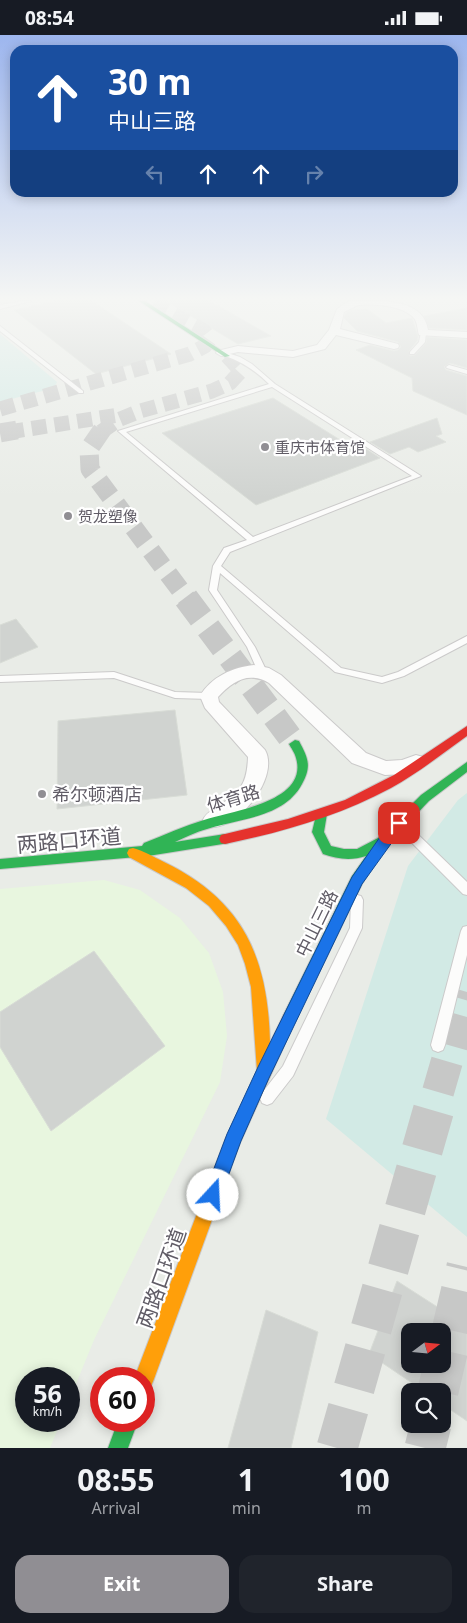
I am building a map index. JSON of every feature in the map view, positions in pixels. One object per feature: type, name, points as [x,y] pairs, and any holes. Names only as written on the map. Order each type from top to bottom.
[{"type":"main road","points":[[133,853],[268,830],[321,814],[386,785],[429,758],[467,730]]},
{"type":"main road","name":"体育路","points":[[133,853],[206,824],[252,813],[276,803],[294,788],[303,771],[302,758],[295,744]]},
{"type":"main road","name":"中山三路","points":[[263,1072],[357,881],[384,840],[425,798],[467,766]]},
{"type":"main road","points":[[321,814],[318,832],[327,850],[346,857],[364,854],[384,840]]},
{"type":"main road","name":"两路口环道","points":[[0,864],[133,853],[190,883],[215,903],[236,926],[251,956],[260,991],[263,1072],[233,1140],[148,1367]]},
{"type":"main road","points":[[118,1448],[124,1432]]},
{"type":"street","points":[[206,824],[248,796],[258,774],[258,755],[211,704],[209,696],[218,685],[247,670],[262,672],[275,679],[360,758],[385,768],[404,767],[429,758]]},
{"type":"lane","points":[[49,367],[81,392]]},
{"type":"lane","points":[[255,367],[273,385],[418,476],[227,550],[217,566],[213,590],[251,647],[262,672]]},
{"type":"lane","points":[[449,367],[467,372]]},
{"type":"lane","points":[[252,539],[121,431],[273,385]]},
{"type":"lane","points":[[217,566],[338,670],[382,680],[401,674],[467,639]]},
{"type":"lane","points":[[0,679],[114,675],[175,695],[209,696]]},
{"type":"lane","points":[[399,823],[467,890]]},
{"type":"lane","points":[[233,1140],[288,1071],[356,928],[357,881]]},
{"type":"lane","points":[[438,1045],[467,931]]},
{"type":"shaded area","points":[[0,367],[39,367],[57,382],[54,388],[0,402]]},
{"type":"shaded area","points":[[467,793],[467,1237],[326,1119],[408,866],[458,800]]},
{"type":"shaded area","points":[[104,880],[140,890],[180,918],[209,953],[223,992],[227,1036],[220,1082],[94,1340],[80,1374],[80,1367],[15,1367],[15,1432],[57,1432],[50,1448],[0,1448],[0,889]]},
{"type":"building","points":[[87,367],[122,367],[96,374]]},
{"type":"building","points":[[390,367],[444,367],[446,370],[467,376],[467,415],[413,391],[412,378]]},
{"type":"building","name":"重庆市体育馆","points":[[273,398],[353,448],[360,445],[380,458],[256,505],[162,433]]},
{"type":"building","points":[[437,418],[442,434],[436,436],[446,442],[418,452],[409,447],[390,454],[370,442]]},
{"type":"building","points":[[16,619],[38,647],[0,663],[0,625]]},
{"type":"building","points":[[175,710],[187,795],[57,809],[58,721]]},
{"type":"building","points":[[94,951],[165,1046],[51,1131],[0,1047],[0,1012]]},
{"type":"building","points":[[397,1281],[467,1326],[467,1421],[451,1410],[451,1383],[412,1383],[369,1354]]},
{"type":"building","points":[[266,1310],[318,1332],[291,1448],[228,1448]]},
{"type":"tunnel","points":[[0,409],[145,367]]},
{"type":"tunnel","points":[[101,432],[118,420],[140,411],[212,391],[230,383],[241,371],[237,367]]},
{"type":"tunnel","points":[[9,432],[119,415]]},
{"type":"tunnel","points":[[0,433],[17,430]]},
{"type":"tunnel","points":[[102,430],[89,449],[90,469],[187,599]]},
{"type":"tunnel","points":[[186,598],[295,744]]},
{"type":"tunnel","points":[[438,1092],[467,992]]},
{"type":"tunnel","points":[[337,1448],[439,1091]]},
{"type":"tunnel","points":[[440,1383],[467,1267]]},
{"type":"tunnel","points":[[425,1448],[429,1433]]},
{"type":"traffic: fast","points":[[148,847],[206,824],[252,813],[276,803],[294,788],[303,772],[302,758],[295,744]]},
{"type":"traffic: fast","points":[[289,1019],[357,880],[384,840],[425,798],[467,766]]},
{"type":"traffic: fast","points":[[321,814],[318,832],[327,850],[344,854],[357,854],[384,841]]},
{"type":"traffic: fast","points":[[0,864],[148,851],[225,839]]},
{"type":"traffic: fast","points":[[118,1448],[124,1432]]},
{"type":"traffic: slow","points":[[133,853],[184,879],[214,902],[231,922],[244,942],[258,987],[263,1067]]},
{"type":"traffic: slow","points":[[148,1367],[233,1140],[289,1019]]},
{"type":"traffic: jam","points":[[225,839],[309,818],[369,794],[398,778],[467,730]]},
{"type":"place","name":"重庆市体育馆","points":[[265,447]]},
{"type":"place","name":"贺龙塑像","points":[[68,516]]},
{"type":"place","name":"希尔顿酒店","points":[[42,794]]},
{"type":"route","points":[[213,1195],[233,1140],[263,1072],[357,881],[384,840],[399,823]]}]
